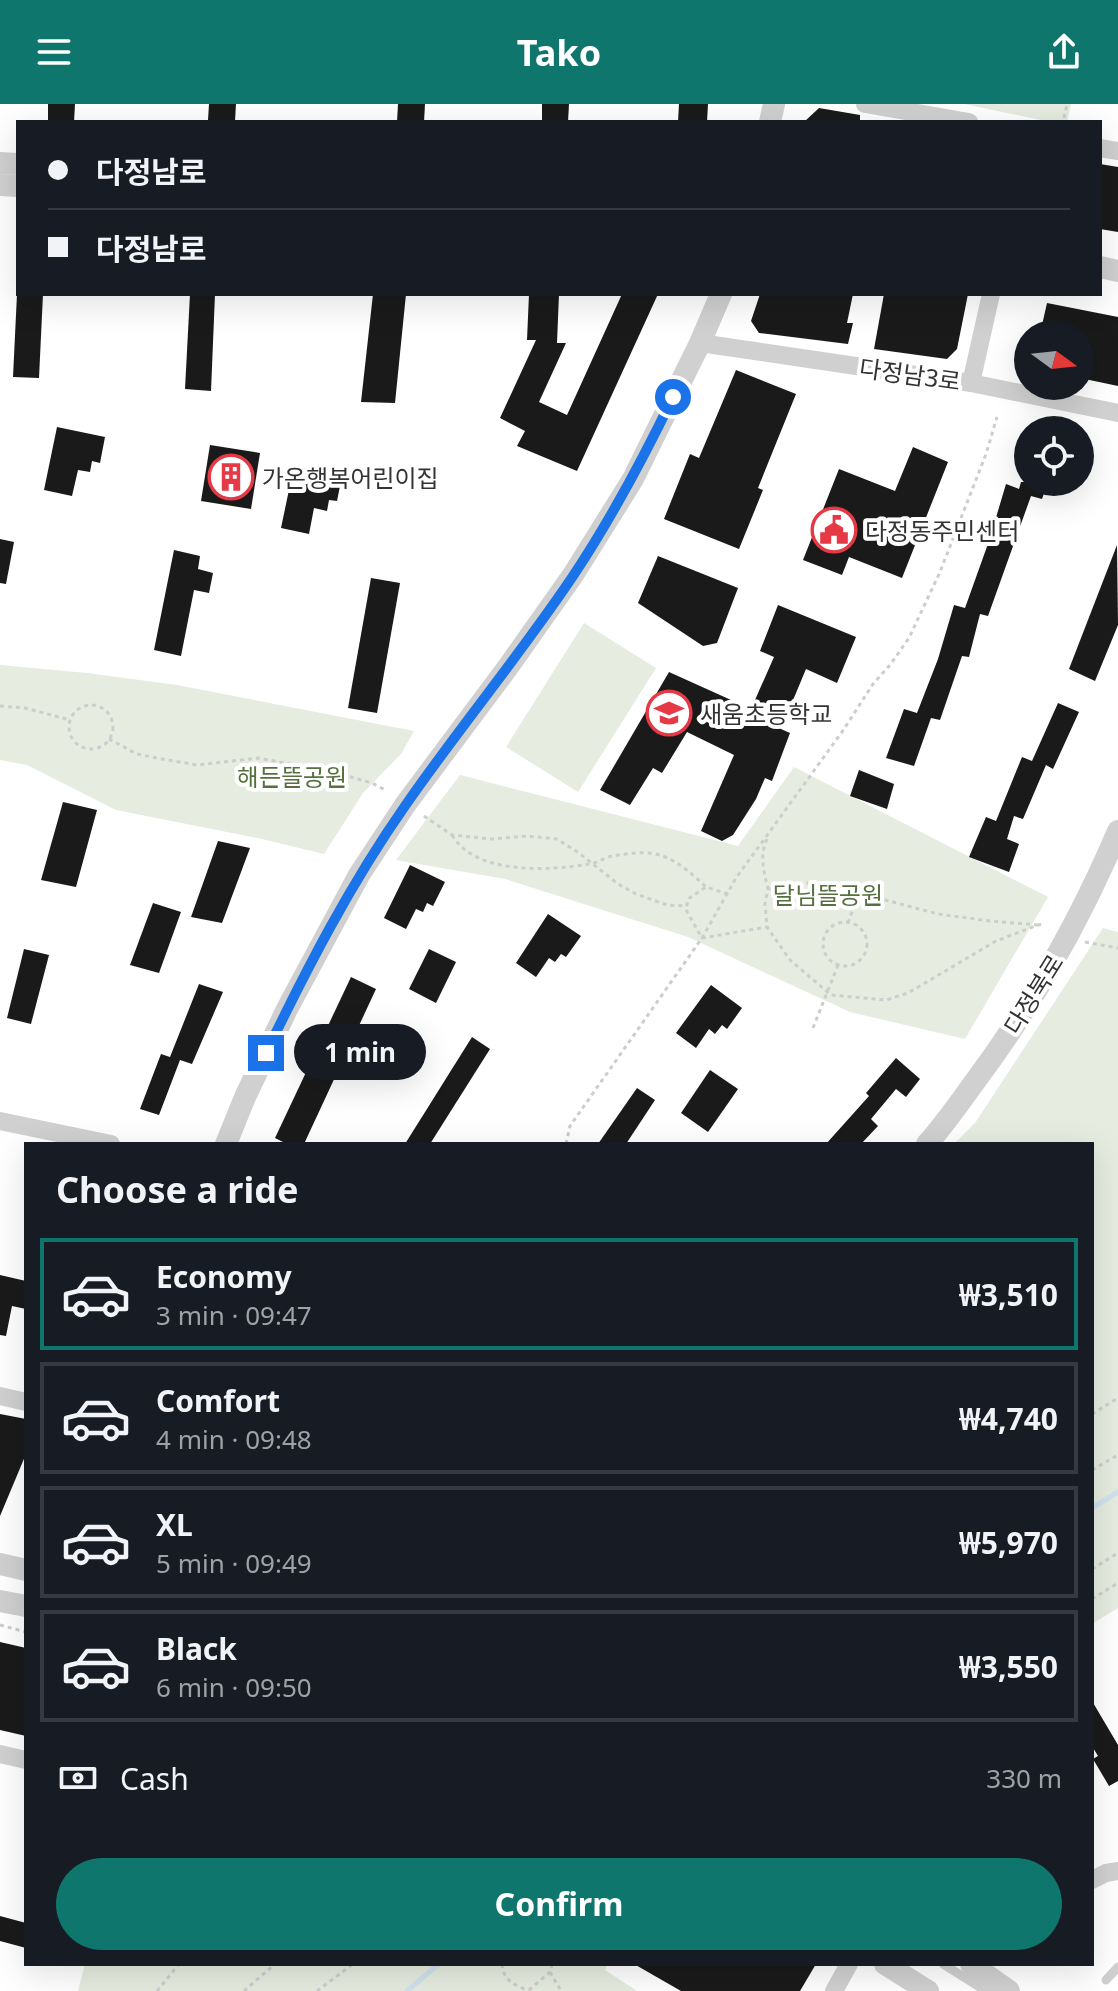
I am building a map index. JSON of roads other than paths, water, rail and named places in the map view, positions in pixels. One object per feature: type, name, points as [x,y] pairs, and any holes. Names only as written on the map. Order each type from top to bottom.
[{"type":"street","points":[[865,104],[957,120]]},
{"type":"street","points":[[227,1142],[287,1009],[359,875],[405,805],[573,575],[633,479],[720,296]]},
{"type":"street","points":[[971,383],[991,296]]},
{"type":"street","name":"다정남3로","points":[[700,343],[971,383],[1118,413]]},
{"type":"street","name":"다정북로","points":[[929,1142],[1000,1048],[1059,955],[1095,886],[1118,831]]},
{"type":"street","points":[[0,1121],[101,1142]]},
{"type":"street","points":[[0,1396],[24,1402]]},
{"type":"street","points":[[0,1564],[24,1567]]},
{"type":"street","points":[[0,1601],[24,1606]]},
{"type":"street","points":[[0,1754],[24,1760]]},
{"type":"street","points":[[1094,1879],[1118,1871]]},
{"type":"street","points":[[834,1991],[848,1966]]},
{"type":"street","points":[[888,1966],[928,1991]]},
{"type":"street","points":[[985,1974],[1009,1991]]},
{"type":"lane","points":[[951,1966],[985,1974]]},
{"type":"lane","points":[[1106,1980],[1118,1967]]},
{"type":"waterway","points":[[1094,1507],[1118,1492]]},
{"type":"waterway","points":[[407,1991],[437,1966]]},
{"type":"place","name":"가온행복어린이집","points":[[231,477]]},
{"type":"place","name":"다정동주민센터","points":[[834,530]]},
{"type":"place","name":"새움초등학교","points":[[669,713]]},
{"type":"park label","name":"해든뜰공원","points":[[292,776]]},
{"type":"park label","name":"달님뜰공원","points":[[828,894]]}]
